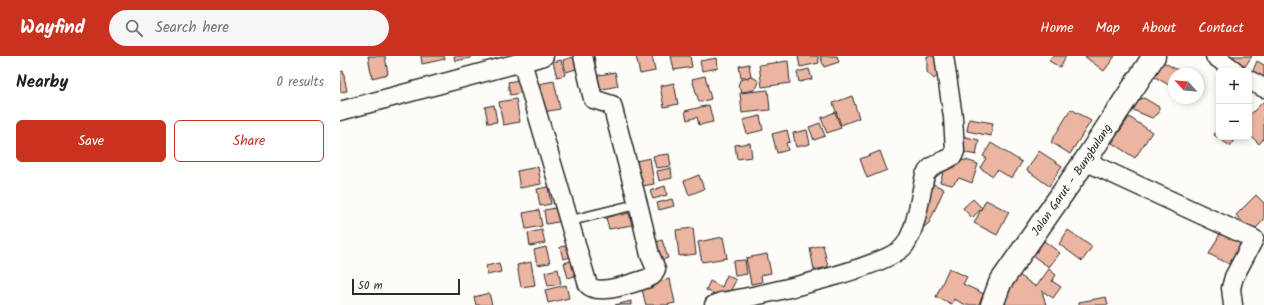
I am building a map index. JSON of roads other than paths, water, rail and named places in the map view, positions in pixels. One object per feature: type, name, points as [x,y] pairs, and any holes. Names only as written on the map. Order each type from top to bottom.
[{"type":"main road","name":"Jalan Garut - Bungbulang","points":[[992,305],[1000,283],[1085,160],[1154,56]]},
{"type":"street","points":[[340,112],[533,58],[569,221],[588,285],[590,288],[598,290],[610,289],[646,279],[655,273],[655,266],[650,255],[612,105],[593,99],[583,56]]},
{"type":"street","points":[[714,305],[720,302],[806,284],[869,264],[901,250],[906,244],[912,229],[925,175],[936,163],[953,156],[955,151],[953,117],[944,56]]},
{"type":"street","points":[[1215,56],[1231,68]]},
{"type":"street","points":[[1252,82],[1264,88]]},
{"type":"street","points":[[1085,160],[1259,236],[1234,277],[1232,288],[1233,305]]},
{"type":"lane","points":[[569,221],[638,204]]}]
